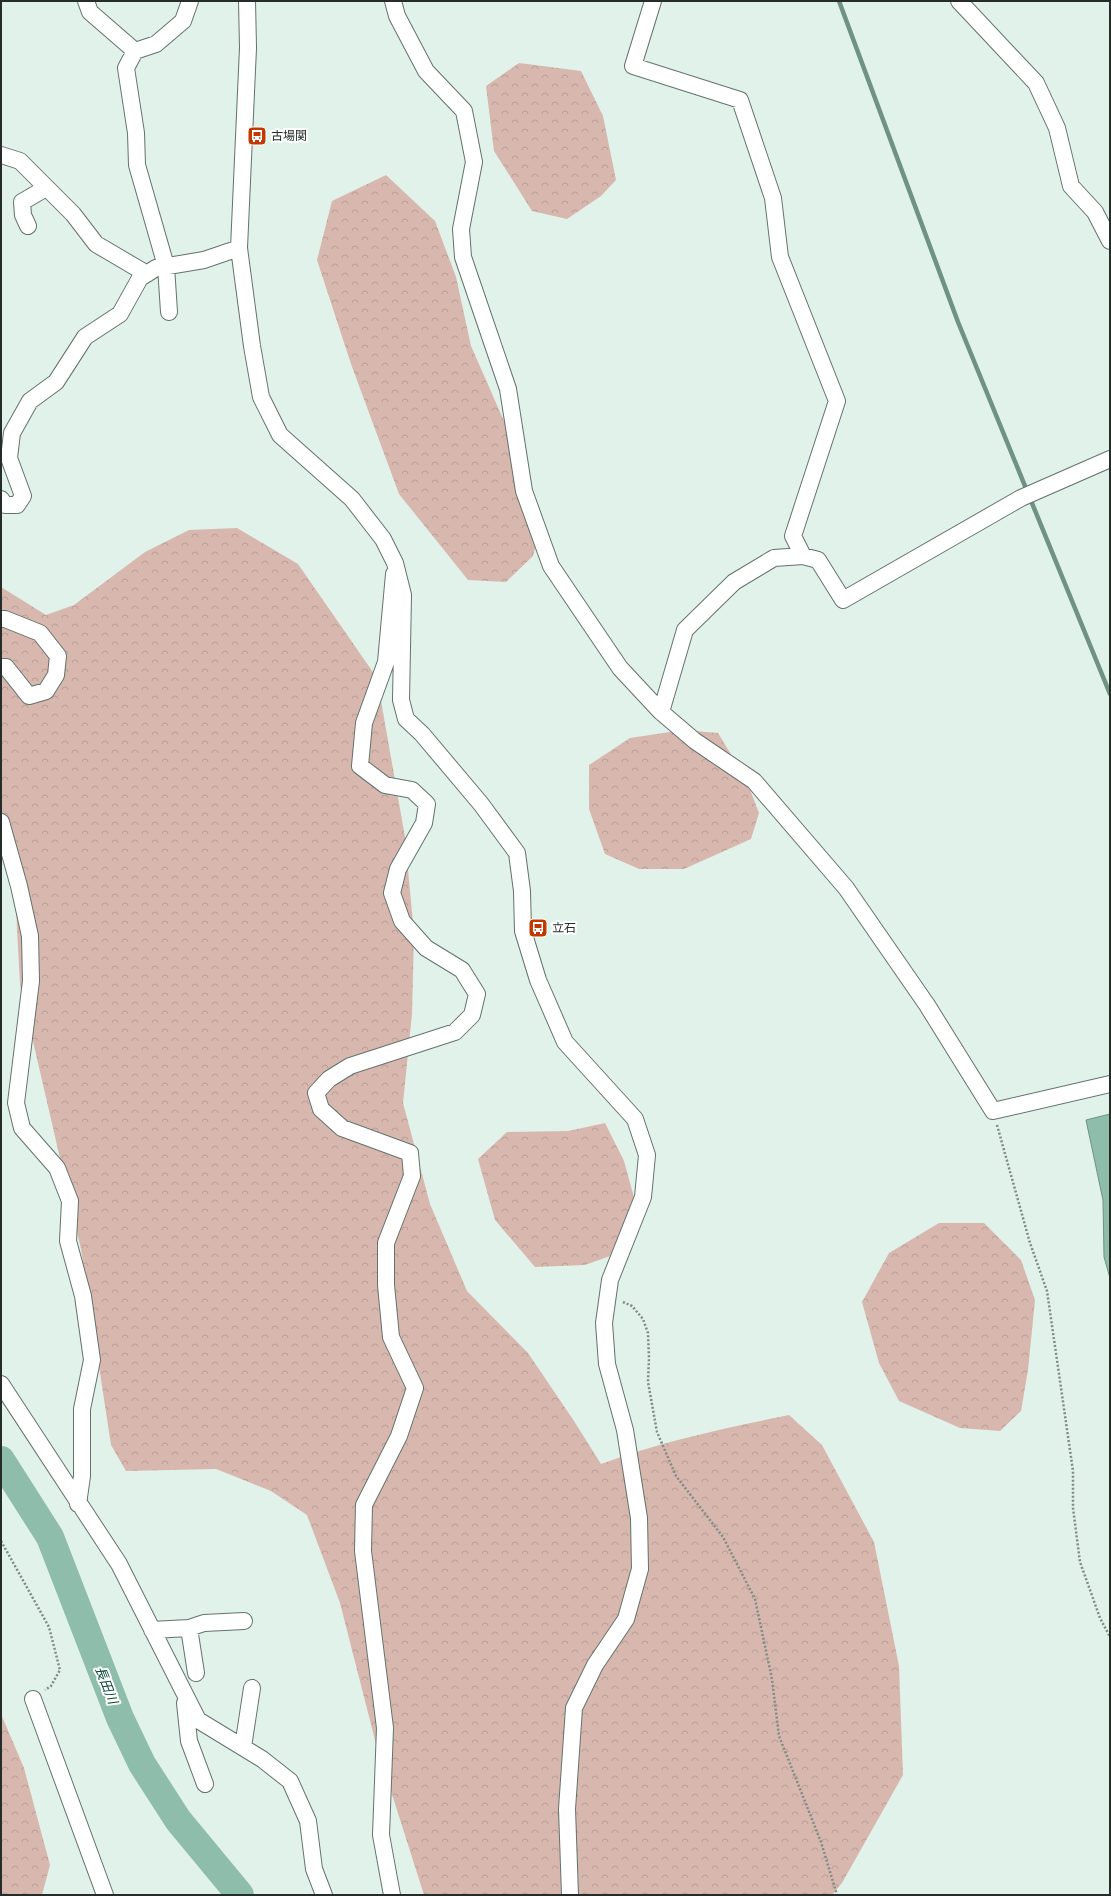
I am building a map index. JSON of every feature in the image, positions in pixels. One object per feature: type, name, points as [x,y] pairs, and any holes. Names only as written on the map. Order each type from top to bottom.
[{"type":"street","points":[[86,1],[90,12],[135,51]]},
{"type":"street","points":[[170,312],[166,266],[137,164],[136,133],[126,68],[135,51],[156,44],[183,21],[190,1]]},
{"type":"street","points":[[246,1],[248,48],[239,248],[252,346],[261,397],[280,435],[352,499],[383,539],[395,563],[403,595],[400,700],[406,719],[422,734],[481,804],[517,853],[522,891],[523,931],[538,980],[565,1042],[635,1119],[647,1155],[643,1197],[610,1280],[604,1323],[607,1364],[626,1437],[639,1518],[640,1569],[626,1619],[594,1664],[574,1708],[567,1809],[570,1895]]},
{"type":"street","points":[[393,1],[397,16],[426,71],[464,111],[474,162],[461,229],[462,257],[508,390],[524,491],[551,566],[620,668],[661,712],[695,741],[754,781],[831,870],[883,939],[927,1005],[993,1110],[1110,1084]]},
{"type":"street","points":[[653,1],[633,66],[740,100],[773,198],[780,257],[837,401],[793,536],[803,556]]},
{"type":"street","points":[[960,1],[1036,83],[1058,128],[1071,186],[1095,212],[1110,241]]},
{"type":"street","points":[[1,155],[20,161],[73,214],[96,244],[147,274]]},
{"type":"street","points":[[28,226],[23,215],[22,202],[46,188]]},
{"type":"street","points":[[1,499],[5,505],[17,505],[23,496],[9,458],[12,433],[30,401],[56,382],[85,337],[120,314],[140,278],[156,268],[204,260],[239,248]]},
{"type":"street","points":[[661,712],[685,630],[734,582],[774,558],[803,556],[818,560],[843,600],[1021,498],[1110,459]]},
{"type":"street","points":[[392,1895],[381,1835],[385,1728],[363,1551],[364,1505],[399,1436],[415,1388],[391,1337],[386,1285],[386,1243],[412,1176],[410,1153],[342,1128],[322,1109],[316,1094],[329,1079],[350,1066],[455,1032],[472,1014],[477,994],[462,970],[426,948],[402,922],[392,893],[398,869],[424,823],[427,804],[412,790],[385,785],[360,766],[364,723],[386,662],[395,563]]},
{"type":"street","points":[[1,619],[5,619],[40,633],[58,656],[56,675],[46,691],[29,696],[6,667],[1,667]]},
{"type":"street","points":[[1,822],[19,886],[30,936],[31,981],[16,1103],[22,1128],[57,1168],[70,1201],[68,1241],[82,1296],[92,1360],[82,1409],[82,1476],[78,1504]]},
{"type":"street","points":[[1,1384],[78,1504],[119,1564],[198,1720],[262,1758],[290,1781],[308,1821],[314,1869],[324,1895]]},
{"type":"street","points":[[152,1630],[189,1628],[204,1623],[244,1621]]},
{"type":"street","points":[[189,1628],[196,1673]]},
{"type":"street","points":[[243,1747],[252,1688]]},
{"type":"street","points":[[184,1693],[189,1741],[205,1784]]},
{"type":"street","points":[[33,1699],[105,1895]]},
{"type":"path","points":[[993,1110],[1030,1243],[1047,1291],[1073,1472],[1073,1508],[1080,1562],[1100,1618],[1110,1637]]},
{"type":"path","points":[[608,1295],[632,1306],[643,1319],[648,1333],[648,1382],[657,1432],[676,1476],[723,1537],[755,1599],[772,1679],[780,1736],[820,1842],[837,1895]]},
{"type":"path","points":[[1,1541],[49,1626],[60,1670],[51,1686],[33,1699]]},
{"type":"green space","points":[[519,63],[581,71],[603,116],[616,180],[601,196],[567,219],[532,211],[494,151],[486,86]]},
{"type":"green space","points":[[386,175],[435,221],[456,277],[471,346],[507,428],[542,521],[533,556],[506,582],[468,580],[399,494],[351,364],[317,260],[332,201]]},
{"type":"green space","points":[[237,528],[298,564],[377,678],[405,837],[414,934],[412,1014],[403,1103],[430,1204],[467,1291],[528,1353],[601,1464],[647,1448],[718,1430],[789,1415],[822,1445],[874,1542],[899,1666],[903,1775],[842,1883],[832,1895],[424,1895],[376,1744],[340,1603],[307,1515],[271,1491],[216,1469],[126,1471],[111,1445],[81,1249],[20,985],[14,871],[1,848],[1,587],[46,615],[74,605],[145,552],[189,530]]},
{"type":"green space","points":[[683,730],[718,733],[746,779],[759,813],[751,839],[684,869],[639,869],[605,854],[589,809],[589,765],[630,738]]},
{"type":"green space","points":[[605,1123],[624,1161],[638,1212],[624,1251],[585,1265],[535,1267],[495,1220],[478,1159],[507,1132],[568,1131]]},
{"type":"green space","points":[[939,1223],[984,1223],[1021,1260],[1035,1300],[1028,1370],[1021,1411],[1000,1431],[960,1428],[899,1401],[879,1363],[862,1302],[889,1253]]},
{"type":"green space","points":[[1,1714],[24,1768],[50,1865],[42,1895],[1,1895]]},
{"type":"shaded area","points":[[1110,1114],[1110,1278],[1104,1257],[1103,1200],[1086,1120]]},
{"type":"waterway","points":[[839,1],[958,322],[1110,694]]},
{"type":"waterway","name":"長田川","points":[[1,1460],[50,1537],[120,1718],[142,1764],[178,1820],[240,1895]]},
{"type":"place","name":"古場関","points":[[257,136]]},
{"type":"place","name":"立石","points":[[538,928]]}]
